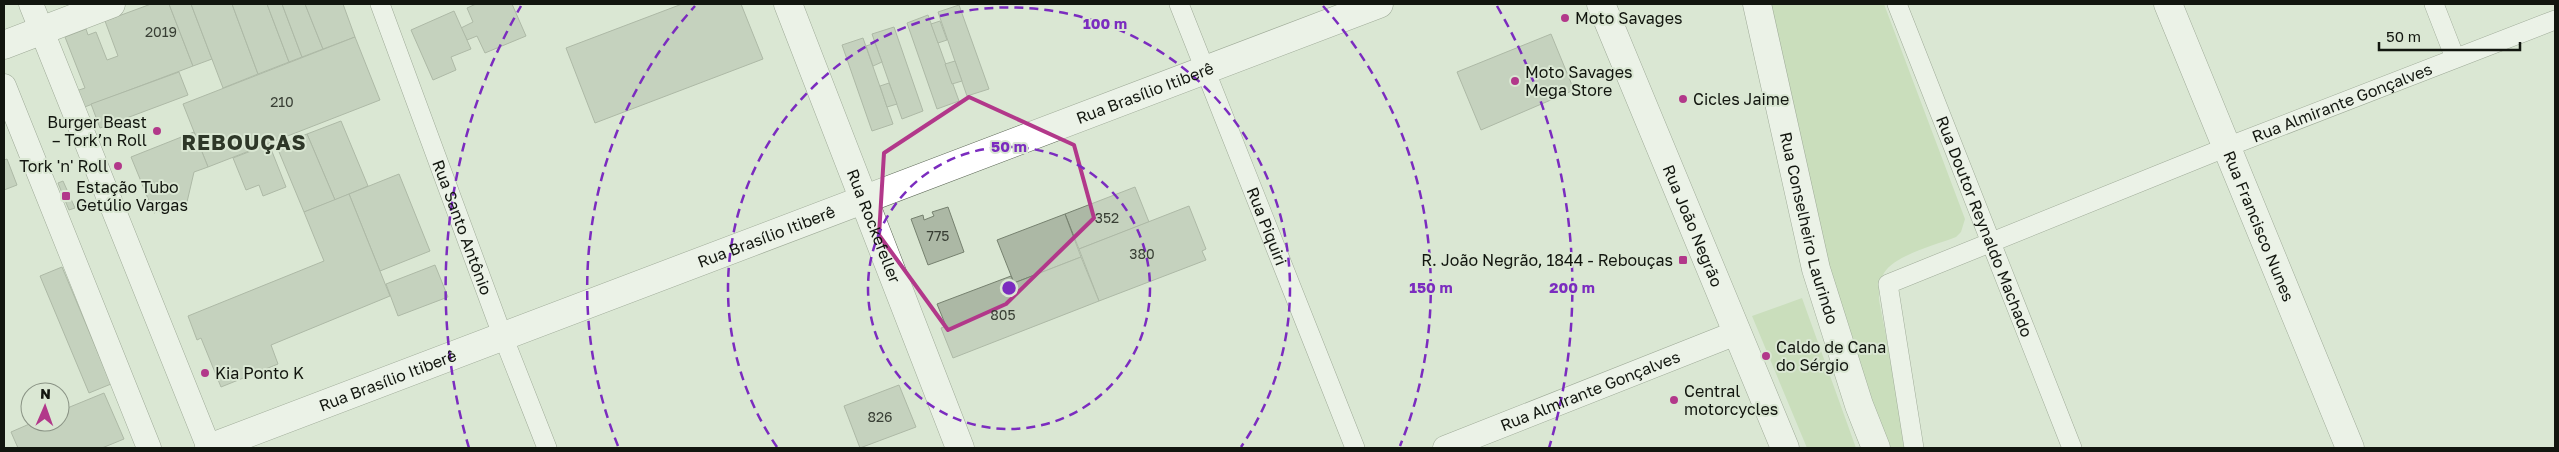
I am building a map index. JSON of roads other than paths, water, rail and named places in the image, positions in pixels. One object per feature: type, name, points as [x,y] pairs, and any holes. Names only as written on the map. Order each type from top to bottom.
[{"type":"main road","points":[[4,45],[111,4]]},
{"type":"main road","name":"Rua Rockefeller","points":[[788,4],[960,448]]},
{"type":"main road","name":"Rua Brasílio Itiberê","points":[[209,448],[1379,4]]},
{"type":"main road","name":"Rua João Negrão","points":[[1601,4],[1785,448]]},
{"type":"main road","name":"Rua Conselheiro Laurindo","points":[[1756,4],[1816,268],[1859,405],[1876,448]]},
{"type":"main road","name":"Rua Francisco Nunes","points":[[2168,4],[2350,448]]},
{"type":"street","points":[[31,4],[209,448]]},
{"type":"street","name":"Rua Santo Antônio","points":[[380,4],[502,337],[547,448]]},
{"type":"street","name":"Rua Piquiri","points":[[1178,4],[1355,448]]},
{"type":"street","name":"Rua Doutor Reynaldo Machado","points":[[1897,4],[2072,448]]},
{"type":"street","points":[[2434,4],[2455,58]]},
{"type":"street","name":"Rua Almirante Gonçalves","points":[[1914,448],[1888,284],[2227,147],[2555,20]]},
{"type":"street","points":[[4,86],[149,448]]},
{"type":"street","name":"Rua Almirante Gonçalves","points":[[1445,448],[1736,333]]},
{"type":"place","name":"Moto Savages","points":[[1565,18]]},
{"type":"place","name":"Moto Savages Mega Store","points":[[1515,81]]},
{"type":"place","name":"Cicles Jaime","points":[[1683,99]]},
{"type":"place","name":"Burger Beast – Tork’n Roll","points":[[157,131]]},
{"type":"place","name":"Tork 'n' Roll","points":[[118,166]]},
{"type":"place","name":"Estação Tubo Getúlio Vargas","points":[[66,196]]},
{"type":"place","name":"R. João Negrão, 1844 - Rebouças","points":[[1683,260]]},
{"type":"place","name":"Caldo de Cana do Sérgio","points":[[1766,356]]},
{"type":"place","name":"Kia Ponto K","points":[[205,373]]},
{"type":"place","name":"Central motorcycles","points":[[1674,400]]},
{"type":"district","name":"REBOUÇAS","points":[[244,143]]}]
